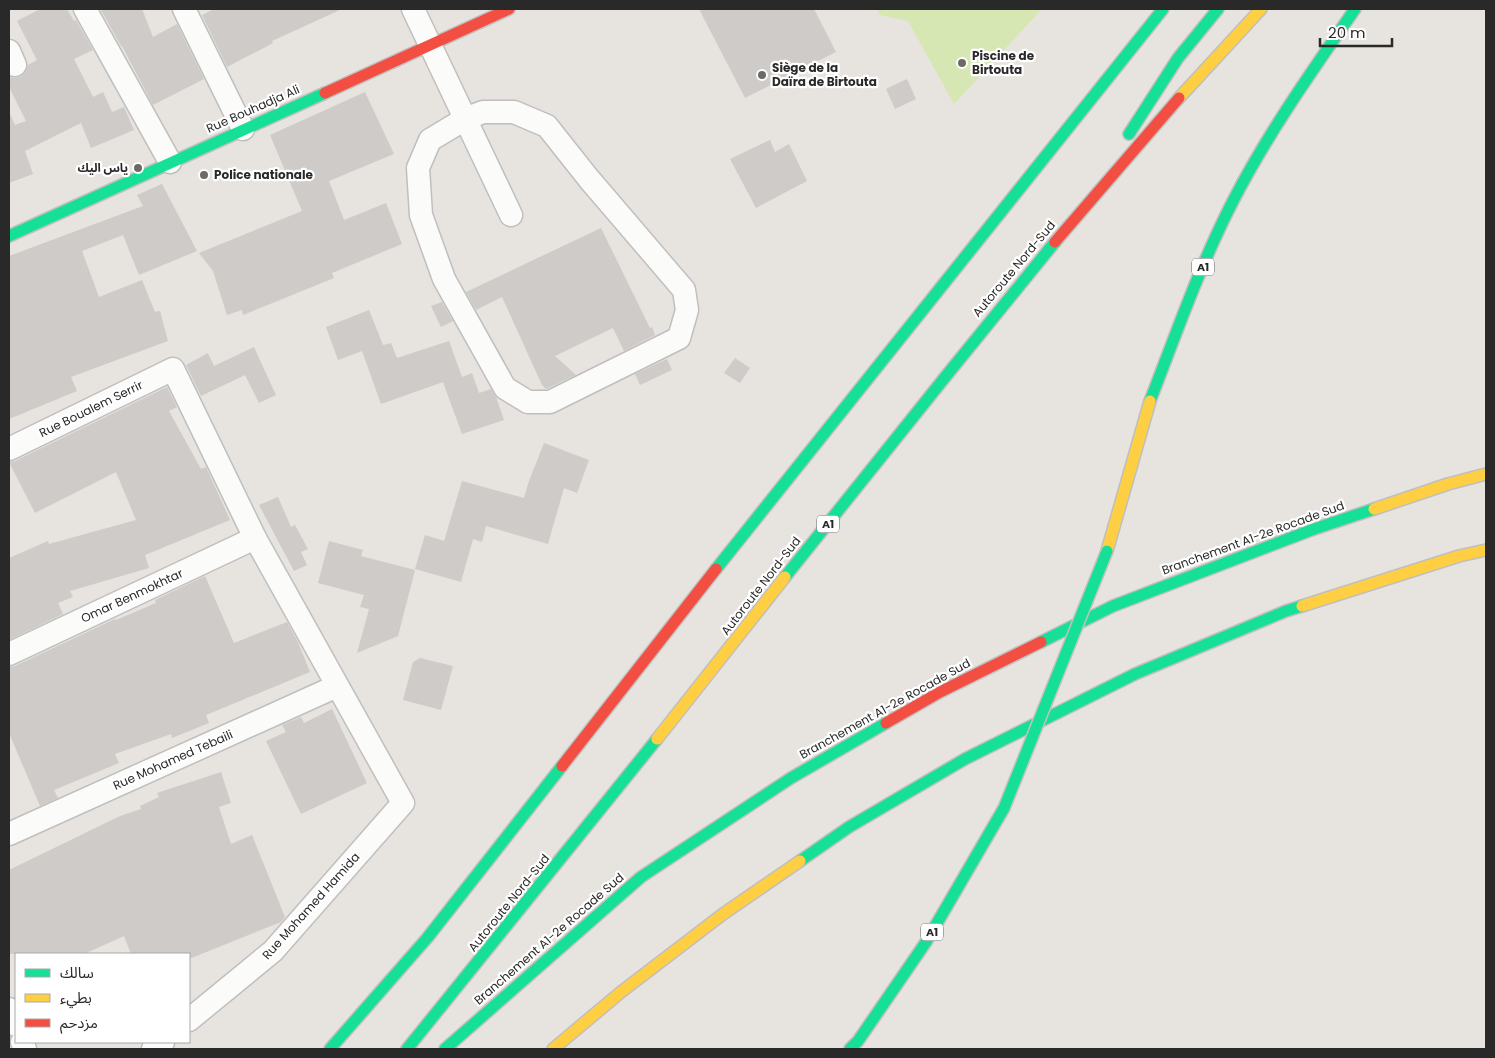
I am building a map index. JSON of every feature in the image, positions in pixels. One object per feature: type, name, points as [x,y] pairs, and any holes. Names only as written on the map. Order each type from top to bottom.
[{"type":"main road","name":"Rue Bouhadja Ali","points":[[9,236],[509,9]]},
{"type":"main road","points":[[330,1049],[428,937],[716,570],[1163,9]]},
{"type":"main road","points":[[1073,220],[1178,58],[1218,9]]},
{"type":"main road","name":"Autoroute Nord-Sud","points":[[407,1049],[492,947],[967,348],[1130,151],[1261,9]]},
{"type":"main road","name":"A1","points":[[850,1049],[858,1041],[926,942],[1004,808],[1107,551],[1148,406],[1192,291],[1233,201],[1286,109],[1355,9]]},
{"type":"main road","name":"Branchement A1-2e Rocade Sud","points":[[445,1049],[641,877],[791,778],[940,692],[1113,606],[1314,529],[1448,484],[1486,474]]},
{"type":"main road","points":[[553,1049],[621,992],[723,914],[848,827],[965,759],[1135,674],[1286,611],[1459,556],[1486,550]]},
{"type":"street","points":[[85,9],[170,162]]},
{"type":"street","points":[[184,9],[242,129]]},
{"type":"street","points":[[413,9],[511,215]]},
{"type":"street","points":[[483,112],[514,112],[547,126],[589,179],[684,290],[687,310],[679,338],[550,402],[528,402],[505,388],[444,279],[421,215],[418,168],[430,140],[465,119],[483,112]]},
{"type":"street","name":"Rue Boualem Serrir","points":[[9,448],[173,369],[255,538]]},
{"type":"street","points":[[255,538],[337,686]]},
{"type":"street","name":"Omar Benmokhtar","points":[[9,654],[255,538]]},
{"type":"street","name":"Rue Mohamed Hamida","points":[[190,1019],[273,951],[403,802],[337,686]]},
{"type":"street","name":"Rue Mohamed Tebaili","points":[[9,834],[337,686]]},
{"type":"green space","name":"Piscine de Birtouta","points":[[877,9],[1042,9],[954,104],[908,21],[880,15]]},
{"type":"building","points":[[40,9],[67,9],[74,21],[76,20],[93,50],[74,59],[93,97],[103,92],[112,112],[124,107],[134,130],[91,148],[81,123],[25,151],[33,174],[9,183],[9,114],[15,125],[26,121],[9,87],[9,76],[14,78],[21,77],[26,72],[28,65],[37,60],[17,21]]},
{"type":"building","points":[[142,9],[153,37],[177,24],[204,79],[153,105],[101,10]]},
{"type":"building","points":[[214,9],[342,9],[272,41],[273,43],[227,67],[202,15]]},
{"type":"building","name":"Siège de la Daïra de Birtouta","points":[[699,9],[814,9],[836,52],[745,98]]},
{"type":"building","points":[[907,79],[916,99],[895,109],[886,89]]},
{"type":"building","points":[[365,92],[394,154],[329,181],[344,220],[386,203],[402,244],[332,273],[334,278],[243,315],[242,310],[227,315],[213,271],[199,253],[302,211],[270,135]]},
{"type":"building","points":[[770,140],[775,152],[789,144],[807,181],[756,208],[730,159]]},
{"type":"building","points":[[162,184],[197,251],[139,275],[123,235],[82,251],[99,297],[142,280],[155,312],[160,311],[168,341],[71,377],[77,391],[9,419],[9,256],[143,206],[137,195]]},
{"type":"building","points":[[601,228],[655,335],[624,351],[613,328],[555,356],[576,375],[546,389],[542,385],[502,297],[476,310],[466,292]]},
{"type":"building","points":[[442,302],[453,321],[441,327],[431,306]]},
{"type":"building","points":[[369,310],[383,345],[391,343],[397,358],[449,341],[462,377],[472,373],[479,393],[491,389],[496,397],[504,420],[462,434],[443,382],[381,404],[362,351],[338,360],[326,327]]},
{"type":"building","points":[[254,347],[276,395],[259,403],[245,375],[201,396],[186,365],[208,353],[214,366]]},
{"type":"building","points":[[735,358],[750,368],[740,383],[724,373]]},
{"type":"building","points":[[667,359],[672,370],[640,385],[635,374]]},
{"type":"building","points":[[167,387],[177,407],[169,411],[201,469],[206,467],[230,520],[145,555],[149,568],[70,591],[73,597],[58,603],[63,614],[9,640],[9,558],[48,541],[49,544],[136,520],[116,472],[35,513],[9,462],[15,461]]},
{"type":"building","points":[[544,443],[589,460],[577,493],[564,488],[548,544],[486,526],[482,542],[473,539],[461,582],[415,569],[425,535],[444,541],[462,481],[524,498]]},
{"type":"building","points":[[278,497],[291,527],[295,525],[308,549],[301,552],[307,565],[294,571],[259,505]]},
{"type":"building","points":[[329,541],[363,550],[361,556],[415,570],[398,636],[357,653],[369,609],[360,607],[364,595],[318,583]]},
{"type":"building","points":[[205,576],[234,643],[287,622],[297,640],[310,672],[206,715],[209,723],[172,738],[171,734],[115,754],[119,763],[54,790],[58,798],[40,806],[9,733],[9,667],[15,666],[115,619],[156,603],[155,600]]},
{"type":"building","points":[[420,658],[453,666],[441,710],[403,700],[413,662]]},
{"type":"building","points":[[332,709],[367,783],[301,814],[266,741],[286,732],[282,725],[301,717],[304,723]]},
{"type":"building","points":[[221,772],[231,803],[219,807],[231,844],[252,835],[285,917],[281,922],[190,959],[190,953],[131,953],[124,936],[86,953],[9,954],[9,870],[120,816],[141,809],[140,806],[159,797],[157,793]]},
{"type":"traffic: fast","points":[[716,569],[1163,9]]},
{"type":"traffic: fast","points":[[1129,134],[1178,58],[1218,9]]},
{"type":"traffic: fast","points":[[1150,401],[1199,275],[1233,201],[1276,127],[1355,9]]},
{"type":"traffic: fast","points":[[9,236],[325,93]]},
{"type":"traffic: fast","points":[[785,577],[1055,242]]},
{"type":"traffic: fast","points":[[1041,642],[1113,606],[1314,529],[1374,509]]},
{"type":"traffic: fast","points":[[1004,808],[1107,551]]},
{"type":"traffic: fast","points":[[800,861],[849,827],[965,759],[1135,674],[1302,606]]},
{"type":"traffic: fast","points":[[445,1049],[641,877],[791,778],[886,723]]},
{"type":"traffic: fast","points":[[407,1049],[657,739]]},
{"type":"traffic: fast","points":[[330,1049],[428,937],[562,766]]},
{"type":"traffic: fast","points":[[850,1049],[858,1041],[926,942],[1004,808]]},
{"type":"traffic: slow","points":[[1179,98],[1261,9]]},
{"type":"traffic: slow","points":[[1107,551],[1150,401]]},
{"type":"traffic: slow","points":[[1374,509],[1448,484],[1486,474]]},
{"type":"traffic: slow","points":[[1302,606],[1459,556],[1486,550]]},
{"type":"traffic: slow","points":[[657,739],[785,577]]},
{"type":"traffic: slow","points":[[553,1049],[621,992],[723,914],[800,861]]},
{"type":"traffic: jam","points":[[325,93],[509,9]]},
{"type":"traffic: jam","points":[[1055,242],[1179,98]]},
{"type":"traffic: jam","points":[[562,766],[716,569]]},
{"type":"traffic: jam","points":[[886,723],[940,692],[1041,642]]},
{"type":"place","name":"Piscine de Birtouta","points":[[962,63]]},
{"type":"place","name":"Siège de la Daïra de Birtouta","points":[[762,75]]},
{"type":"place","name":"ياس اليك","points":[[138,168]]},
{"type":"place","name":"Police nationale","points":[[204,175]]}]
